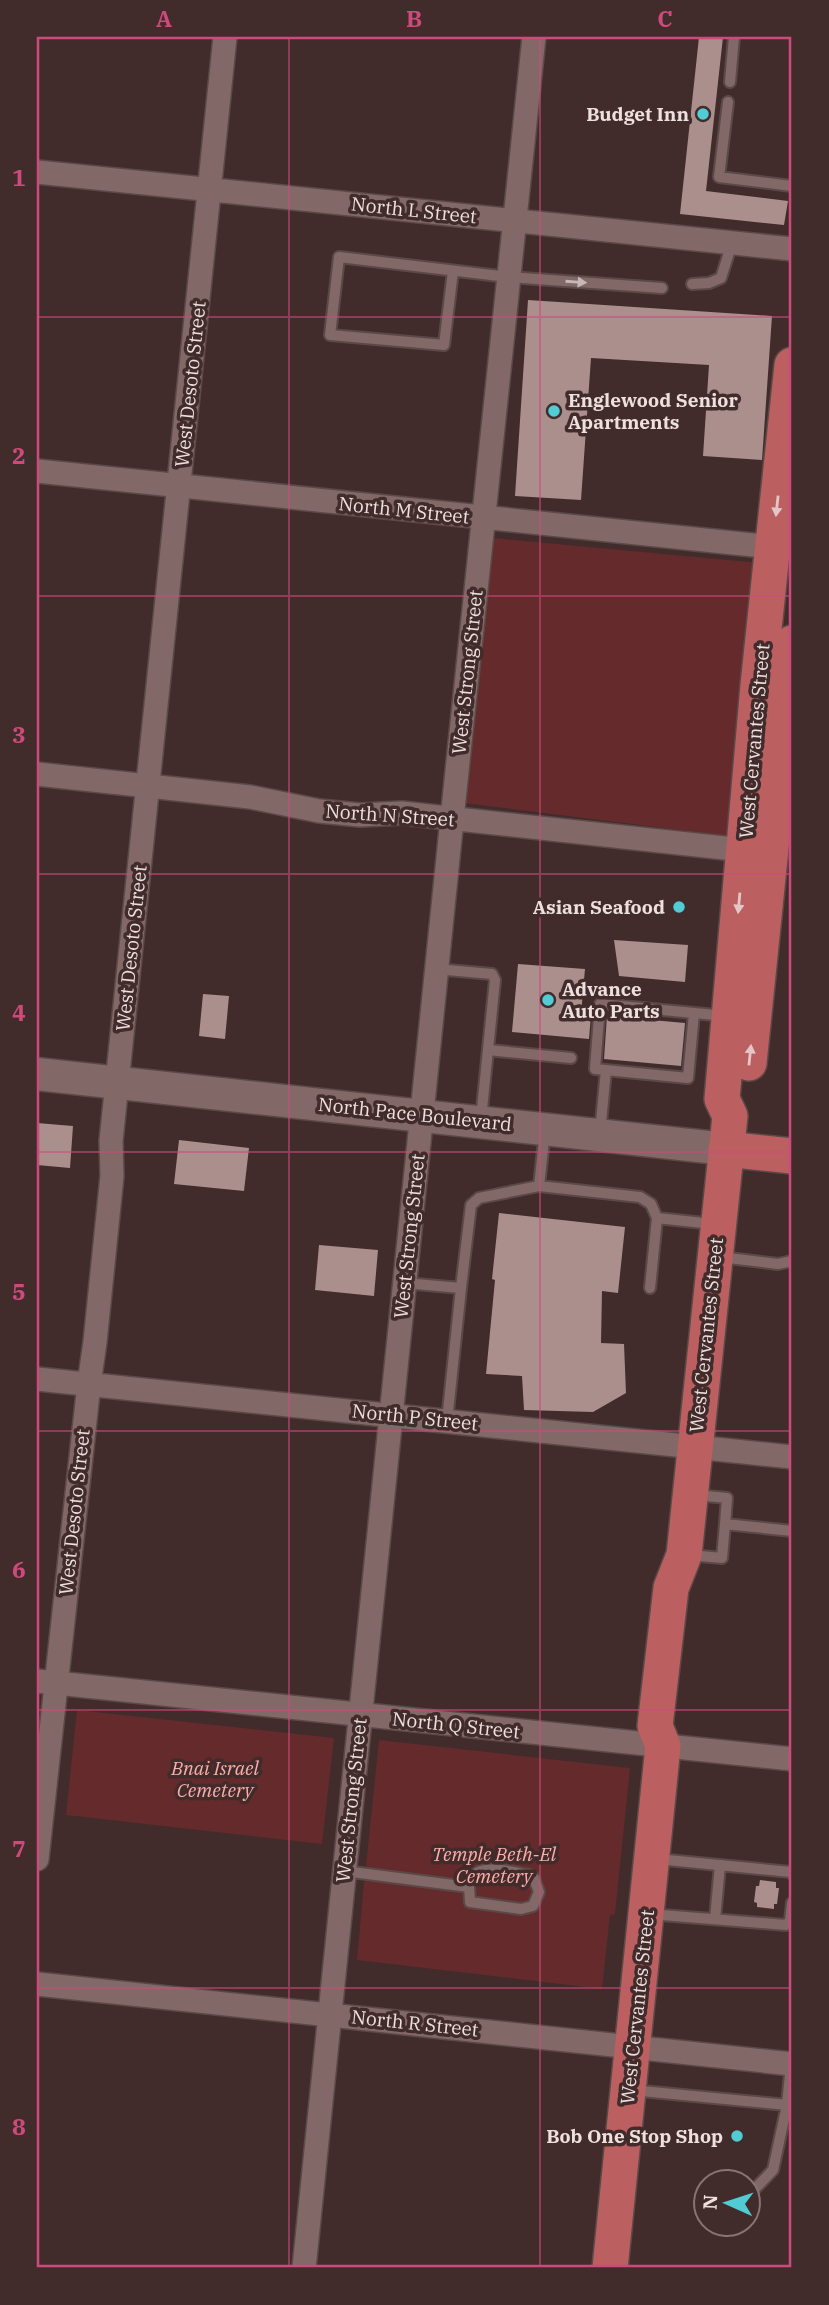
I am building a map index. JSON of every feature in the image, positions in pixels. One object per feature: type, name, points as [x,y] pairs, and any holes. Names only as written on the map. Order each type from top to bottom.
[{"type":"main road","name":"West Cervantes Street","points":[[728,1133],[745,1102],[769,854],[772,547],[792,365]]},
{"type":"main road","name":"West Cervantes Street","points":[[610,2268],[663,1746],[655,1726],[671,1588],[684,1555],[728,1133],[722,1099],[729,1016],[769,854],[785,770],[792,643]]},
{"type":"main road","name":"North Pace Boulevard","points":[[37,1074],[600,1134],[728,1133],[792,1156]]},
{"type":"street","name":"West Desoto Street","points":[[37,1859],[46,1681],[95,1342],[112,1176],[111,1141],[226,37]]},
{"type":"street","name":"West Strong Street","points":[[304,2268],[534,37]]},
{"type":"street","name":"North L Street","points":[[37,172],[792,249]]},
{"type":"street","name":"North M Street","points":[[37,471],[772,547]]},
{"type":"street","name":"North N Street","points":[[37,774],[250,797],[319,811],[402,813],[769,854]]},
{"type":"street","name":"North P Street","points":[[37,1378],[792,1457]]},
{"type":"street","name":"North Q Street","points":[[46,1681],[360,1716],[792,1759]]},
{"type":"street","name":"North R Street","points":[[37,1984],[792,2064]]},
{"type":"lane","points":[[730,82],[734,37]]},
{"type":"lane","points":[[727,102],[719,177],[792,186]]},
{"type":"lane","points":[[692,284],[709,283],[721,278],[732,243]]},
{"type":"lane","points":[[453,271],[444,345],[330,335],[339,257],[508,277],[662,288]]},
{"type":"lane","points":[[436,969],[492,974],[495,980],[481,1121]]},
{"type":"lane","points":[[694,1013],[688,1078],[663,1070],[620,1066],[606,1070],[595,1069],[600,1004],[624,1012],[668,1016],[694,1013],[729,1016]]},
{"type":"lane","points":[[488,1050],[571,1058]]},
{"type":"lane","points":[[600,1134],[606,1070]]},
{"type":"lane","points":[[539,1186],[545,1128]]},
{"type":"lane","points":[[447,1421],[471,1205],[474,1201],[539,1186],[640,1197],[651,1204],[657,1218],[650,1288]]},
{"type":"lane","points":[[657,1218],[778,1264],[792,1261]]},
{"type":"lane","points":[[404,1283],[461,1287]]},
{"type":"lane","points":[[684,1555],[722,1558],[725,1524],[727,1498],[689,1494]]},
{"type":"lane","points":[[725,1524],[792,1531]]},
{"type":"lane","points":[[652,1858],[792,1874]]},
{"type":"lane","points":[[716,1919],[720,1865]]},
{"type":"lane","points":[[489,1870],[529,1875],[534,1878],[539,1892],[533,1906],[521,1909],[470,1902],[469,1887],[473,1876],[489,1870]]},
{"type":"lane","points":[[344,1871],[469,1887]]},
{"type":"lane","points":[[646,1913],[786,1925],[790,1921],[792,1903]]},
{"type":"lane","points":[[762,2181],[773,2170],[787,2105],[792,2064]]},
{"type":"lane","points":[[629,2090],[787,2105]]},
{"type":"green space","points":[[493,538],[760,563],[736,837],[464,803]]},
{"type":"green space","name":"Bnai Israel Cemetery","points":[[77,1710],[334,1738],[322,1844],[66,1815]]},
{"type":"green space","name":"Temple Beth-El Cemetery","points":[[379,1740],[630,1768],[615,1914],[610,1915],[602,1989],[357,1960],[364,1882],[368,1880],[366,1866]]},
{"type":"building","name":"Budget Inn","points":[[699,37],[723,37],[706,191],[788,201],[784,225],[680,214]]},
{"type":"building","name":"Englewood Senior Apartments","points":[[528,300],[772,316],[762,460],[703,456],[709,365],[591,358],[581,500],[515,496]]},
{"type":"building","points":[[614,940],[688,945],[685,982],[619,976]]},
{"type":"building","name":"Advance Auto Parts","points":[[518,964],[585,969],[581,1014],[591,1015],[589,1039],[512,1032]]},
{"type":"building","points":[[203,994],[229,996],[225,1039],[199,1036]]},
{"type":"building","points":[[607,1016],[685,1023],[681,1066],[604,1059]]},
{"type":"building","points":[[37,1123],[73,1126],[70,1168],[37,1165]]},
{"type":"building","points":[[179,1140],[249,1148],[244,1191],[174,1184]]},
{"type":"building","points":[[499,1213],[625,1227],[618,1293],[602,1291],[601,1343],[624,1344],[626,1393],[593,1412],[524,1410],[522,1376],[486,1374]]},
{"type":"building","points":[[319,1245],[378,1250],[374,1296],[315,1290]]},
{"type":"building","points":[[760,1880],[776,1882],[776,1888],[779,1888],[774,1909],[757,1907],[754,1902],[756,1886],[759,1886]]},
{"type":"place","name":"Budget Inn","points":[[703,114]]},
{"type":"place","name":"Englewood Senior Apartments","points":[[554,411]]},
{"type":"place","name":"Asian Seafood","points":[[679,907]]},
{"type":"place","name":"Advance Auto Parts","points":[[548,1000]]},
{"type":"place","name":"Bob One Stop Shop","points":[[737,2136]]}]
